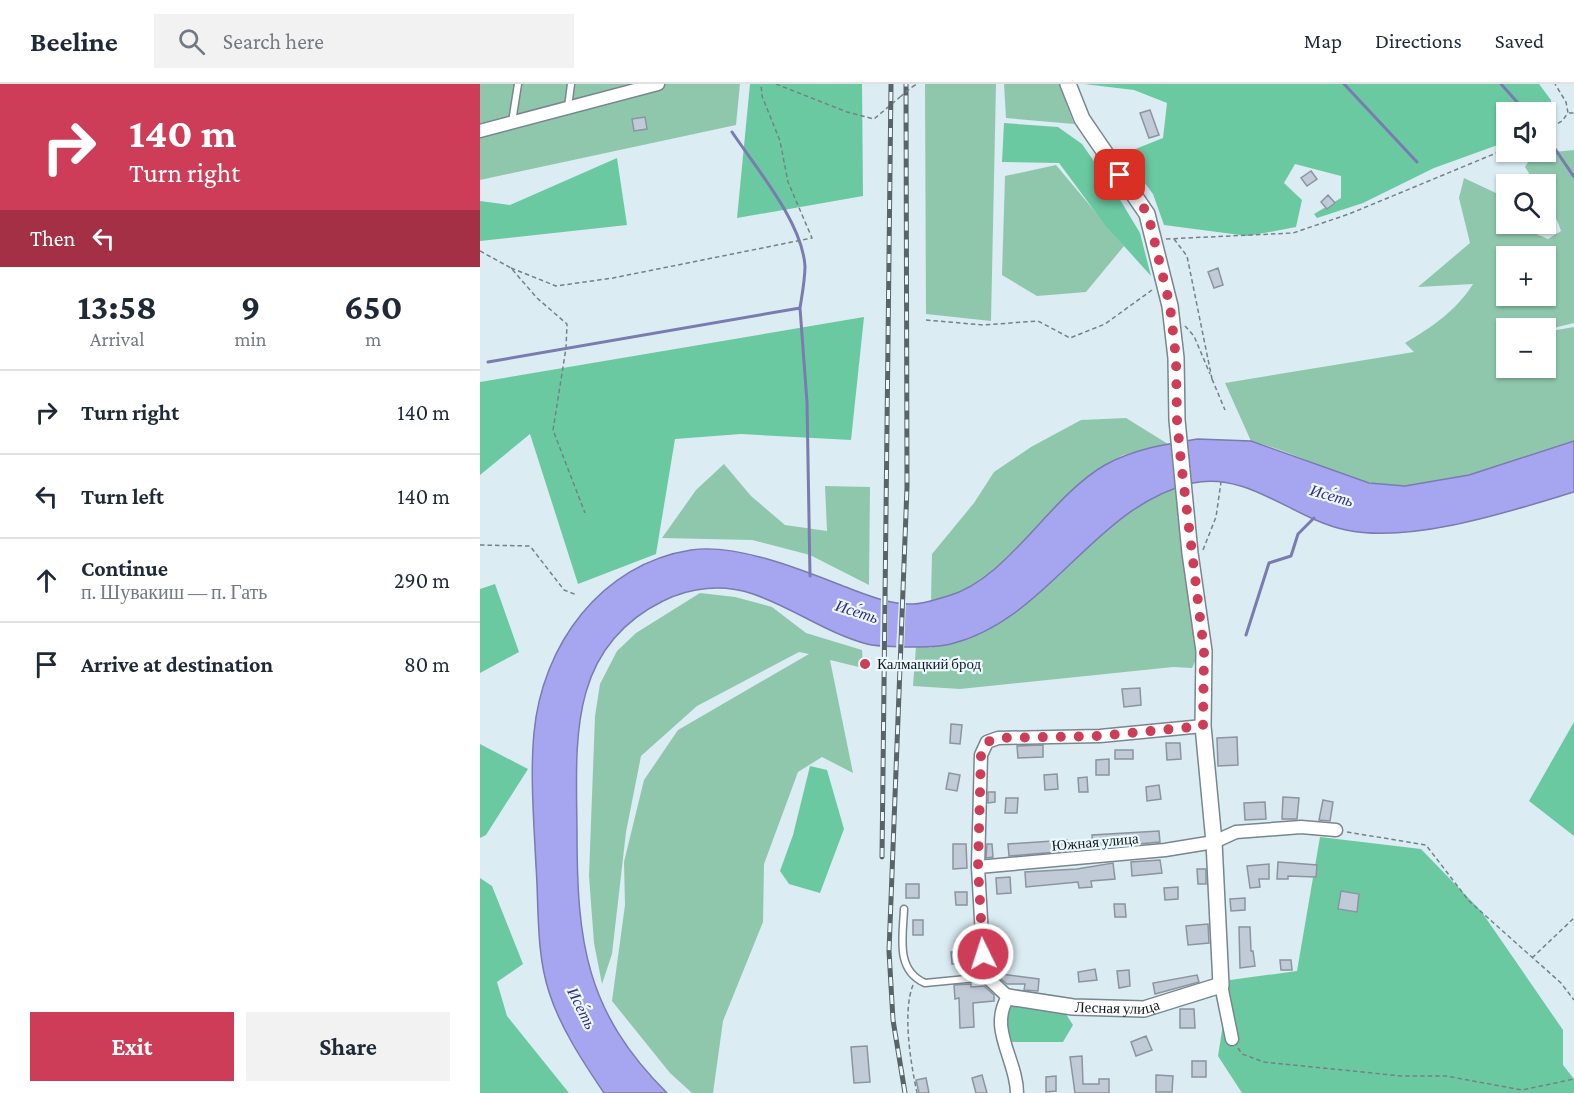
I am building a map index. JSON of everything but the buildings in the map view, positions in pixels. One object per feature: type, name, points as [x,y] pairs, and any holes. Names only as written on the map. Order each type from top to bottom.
[{"type":"street","points":[[480,131],[658,84]]},
{"type":"street","points":[[1068,84],[1082,119],[1148,214],[1170,306],[1176,358],[1177,420],[1185,504],[1204,651],[1203,726],[1214,842],[1221,985],[1232,1039]]},
{"type":"street","points":[[1017,1093],[1017,1078],[1001,1037],[1003,1005],[1008,997],[987,977],[978,867],[981,755],[987,742],[998,738],[1100,736],[1203,726]]},
{"type":"street","name":"Южная улица","points":[[978,867],[1114,856],[1214,842],[1236,832],[1301,827],[1336,830]]},
{"type":"street","name":"Лесная улица","points":[[1008,997],[1073,1007],[1144,1009],[1221,985]]},
{"type":"lane","points":[[512,122],[518,84]]},
{"type":"lane","points":[[568,108],[571,84]]},
{"type":"lane","points":[[904,909],[903,961],[917,980],[925,983],[987,977]]},
{"type":"path","points":[[480,251],[511,268],[556,286],[613,278],[812,238],[788,182],[780,141],[762,96],[761,84]]},
{"type":"path","points":[[776,84],[847,112],[874,118],[917,84]]},
{"type":"path","points":[[1555,84],[1566,102],[1568,113],[1556,125]]},
{"type":"path","points":[[1568,113],[1574,113]]},
{"type":"path","points":[[1154,239],[1293,232],[1349,214],[1496,152]]},
{"type":"path","points":[[1173,238],[1187,256],[1212,379]]},
{"type":"path","points":[[511,268],[537,298],[567,324],[566,348],[553,430],[585,513]]},
{"type":"path","points":[[926,320],[983,325],[1038,321],[1070,338],[1105,324],[1150,291],[1164,285]]},
{"type":"path","points":[[1170,306],[1194,336],[1225,410]]},
{"type":"path","points":[[1193,570],[1210,538],[1221,482]]},
{"type":"path","points":[[480,545],[530,546],[564,590],[577,595]]},
{"type":"path","points":[[1336,830],[1426,845],[1469,902],[1561,983],[1574,1000]]},
{"type":"path","points":[[1532,958],[1574,918]]},
{"type":"path","points":[[917,980],[910,993],[909,1016],[910,1046],[917,1093]]},
{"type":"path","points":[[1232,1039],[1242,1054],[1264,1062],[1401,1076],[1446,1076],[1522,1090],[1574,1079]]},
{"type":"green space","points":[[480,84],[740,84],[736,125],[480,180]]},
{"type":"green space","points":[[750,84],[862,84],[863,196],[737,218]]},
{"type":"green space","points":[[925,84],[996,84],[991,321],[926,314]]},
{"type":"green space","points":[[1004,84],[1059,84],[1074,124],[1006,118]]},
{"type":"green space","points":[[1084,84],[1539,84],[1551,102],[1496,102],[1496,146],[1434,168],[1363,203],[1317,218],[1314,214],[1341,198],[1341,176],[1295,164],[1284,183],[1302,200],[1296,227],[1248,236],[1164,225],[1153,194],[1123,154],[1163,138],[1167,103],[1134,90]]},
{"type":"green space","points":[[1004,123],[1058,127],[1082,144],[1140,233],[1151,276],[1105,225],[1059,163],[1002,162]]},
{"type":"green space","points":[[1574,150],[1574,323],[1556,327],[1556,318],[1496,318],[1496,378],[1556,378],[1556,330],[1574,327],[1574,441],[1499,467],[1445,482],[1392,486],[1353,478],[1251,441],[1225,383],[1414,352],[1405,343],[1443,318],[1466,294],[1473,284],[1418,287],[1470,243],[1459,198],[1464,178],[1496,193],[1496,234],[1536,234],[1548,239],[1561,231],[1556,218],[1556,174],[1530,174],[1525,167],[1528,162],[1556,162],[1556,152]]},
{"type":"green space","points":[[617,158],[627,225],[480,241],[480,201],[510,205]]},
{"type":"green space","points":[[1056,165],[1124,246],[1086,292],[1037,296],[1002,275],[1005,176]]},
{"type":"green space","points":[[864,317],[851,440],[741,434],[675,439],[656,554],[578,584],[530,434],[480,475],[480,382]]},
{"type":"green space","points":[[1126,418],[1168,444],[1123,455],[1102,467],[1079,485],[1000,564],[976,584],[953,595],[931,601],[932,554],[974,503],[994,472],[1031,447],[1081,420]]},
{"type":"green space","points":[[724,464],[751,496],[785,525],[827,531],[825,486],[870,487],[869,585],[810,555],[752,540],[662,538],[696,490]]},
{"type":"green space","points":[[1174,489],[1185,504],[1200,651],[1192,668],[1173,667],[960,689],[913,686],[916,647],[930,648],[1005,620],[1118,519],[1142,502]]},
{"type":"green space","points":[[495,584],[519,652],[480,673],[480,589]]},
{"type":"green space","points":[[700,593],[735,597],[772,607],[806,633],[862,650],[863,668],[830,660],[853,773],[822,757],[798,772],[764,864],[763,922],[723,1021],[713,1093],[692,1093],[670,1073],[612,1001],[625,905],[624,862],[644,780],[678,730],[809,654],[799,652],[697,706],[641,756],[626,832],[612,954],[602,984],[594,943],[589,876],[595,716],[600,684],[617,651],[636,633]]},
{"type":"green space","points":[[1574,722],[1574,836],[1529,801]]},
{"type":"green space","points":[[480,744],[528,769],[486,835],[480,838]]},
{"type":"green space","points":[[810,766],[827,770],[844,829],[820,893],[789,884],[780,871],[793,835]]},
{"type":"green space","points":[[1320,837],[1421,849],[1481,911],[1563,1030],[1563,1065],[1574,1079],[1574,1093],[1242,1093],[1218,1056],[1230,980],[1297,971]]},
{"type":"green space","points":[[480,878],[492,886],[523,964],[497,982],[507,1016],[569,1093],[480,1093]]},
{"type":"green space","points":[[1012,1002],[1064,1011],[1073,1025],[1063,1042],[1007,1042],[1003,1018]]},
{"type":"water","name":"Исе́ть","points":[[1197,439],[1251,441],[1369,483],[1405,486],[1469,475],[1574,441],[1574,492],[1461,523],[1401,533],[1372,533],[1327,525],[1271,498],[1233,484],[1213,481],[1193,483],[1158,495],[1127,514],[1017,612],[986,631],[940,646],[905,647],[867,644],[837,633],[767,599],[730,589],[707,588],[663,601],[632,621],[609,644],[594,670],[584,700],[579,731],[578,871],[584,941],[591,973],[602,1003],[618,1033],[640,1063],[667,1093],[604,1093],[566,1031],[545,977],[539,930],[533,816],[533,749],[539,700],[549,669],[563,640],[582,614],[604,591],[630,572],[659,558],[691,550],[709,549],[728,550],[768,559],[886,601],[913,604],[931,601],[970,587],[990,573],[1065,497],[1105,465],[1138,451]]},
{"type":"pier","points":[[881,596],[888,597],[887,649],[880,648]]},
{"type":"pier","points":[[899,599],[906,600],[904,650],[896,649]]},
{"type":"waterway","points":[[1344,84],[1417,162]]},
{"type":"waterway","points":[[1501,84],[1517,102]]},
{"type":"waterway","points":[[488,362],[800,308],[805,266],[796,232],[776,196],[732,132]]},
{"type":"waterway","points":[[1556,150],[1574,177]]},
{"type":"waterway","points":[[800,308],[807,402],[810,576]]},
{"type":"waterway","points":[[1246,635],[1269,563],[1291,556],[1298,534],[1314,518]]},
{"type":"railway","points":[[882,857],[891,84]]},
{"type":"railway","points":[[905,1093],[893,1020],[889,951],[907,487],[906,84]]},
{"type":"place","name":"Калмацкий брод","points":[[865,664]]},
{"type":"route","points":[[983,954],[978,867],[981,755],[987,742],[998,738],[1100,736],[1203,726],[1204,651],[1190,553],[1181,462],[1177,420],[1176,358],[1170,306],[1148,214],[1120,175]]}]
